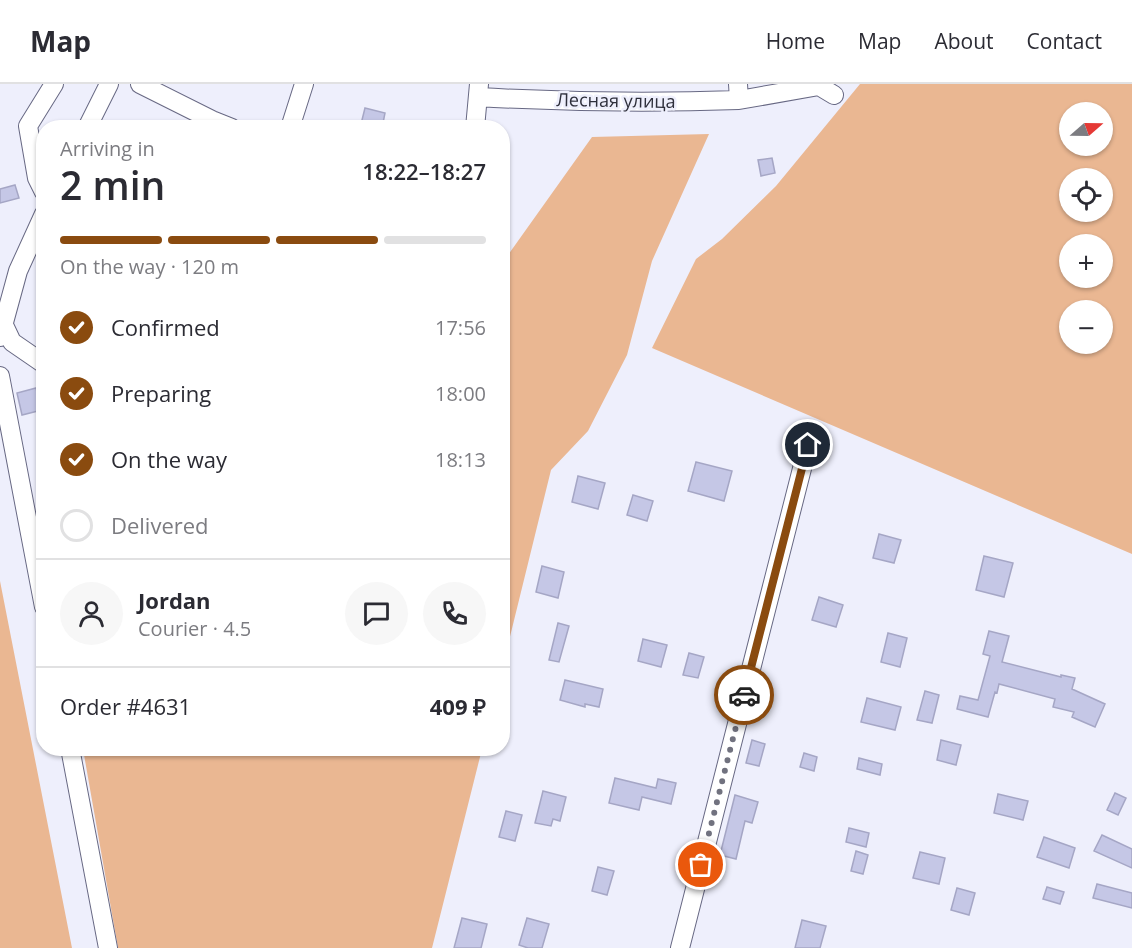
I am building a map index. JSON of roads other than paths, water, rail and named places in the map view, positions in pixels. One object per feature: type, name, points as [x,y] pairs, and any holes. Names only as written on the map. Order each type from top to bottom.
[{"type":"street","points":[[36,172],[28,126],[54,84]]},
{"type":"street","points":[[91,120],[109,84]]},
{"type":"street","points":[[140,84],[212,120]]},
{"type":"street","points":[[293,120],[304,84]]},
{"type":"street","name":"Лесная улица","points":[[478,90],[576,102],[662,103],[739,92],[819,86],[834,95]]},
{"type":"street","points":[[476,120],[478,90]]},
{"type":"street","points":[[36,232],[18,271],[2,330],[12,342],[36,358]]},
{"type":"street","points":[[0,376],[36,565]]},
{"type":"street","points":[[680,948],[808,445]]},
{"type":"street","points":[[72,756],[108,948]]}]
